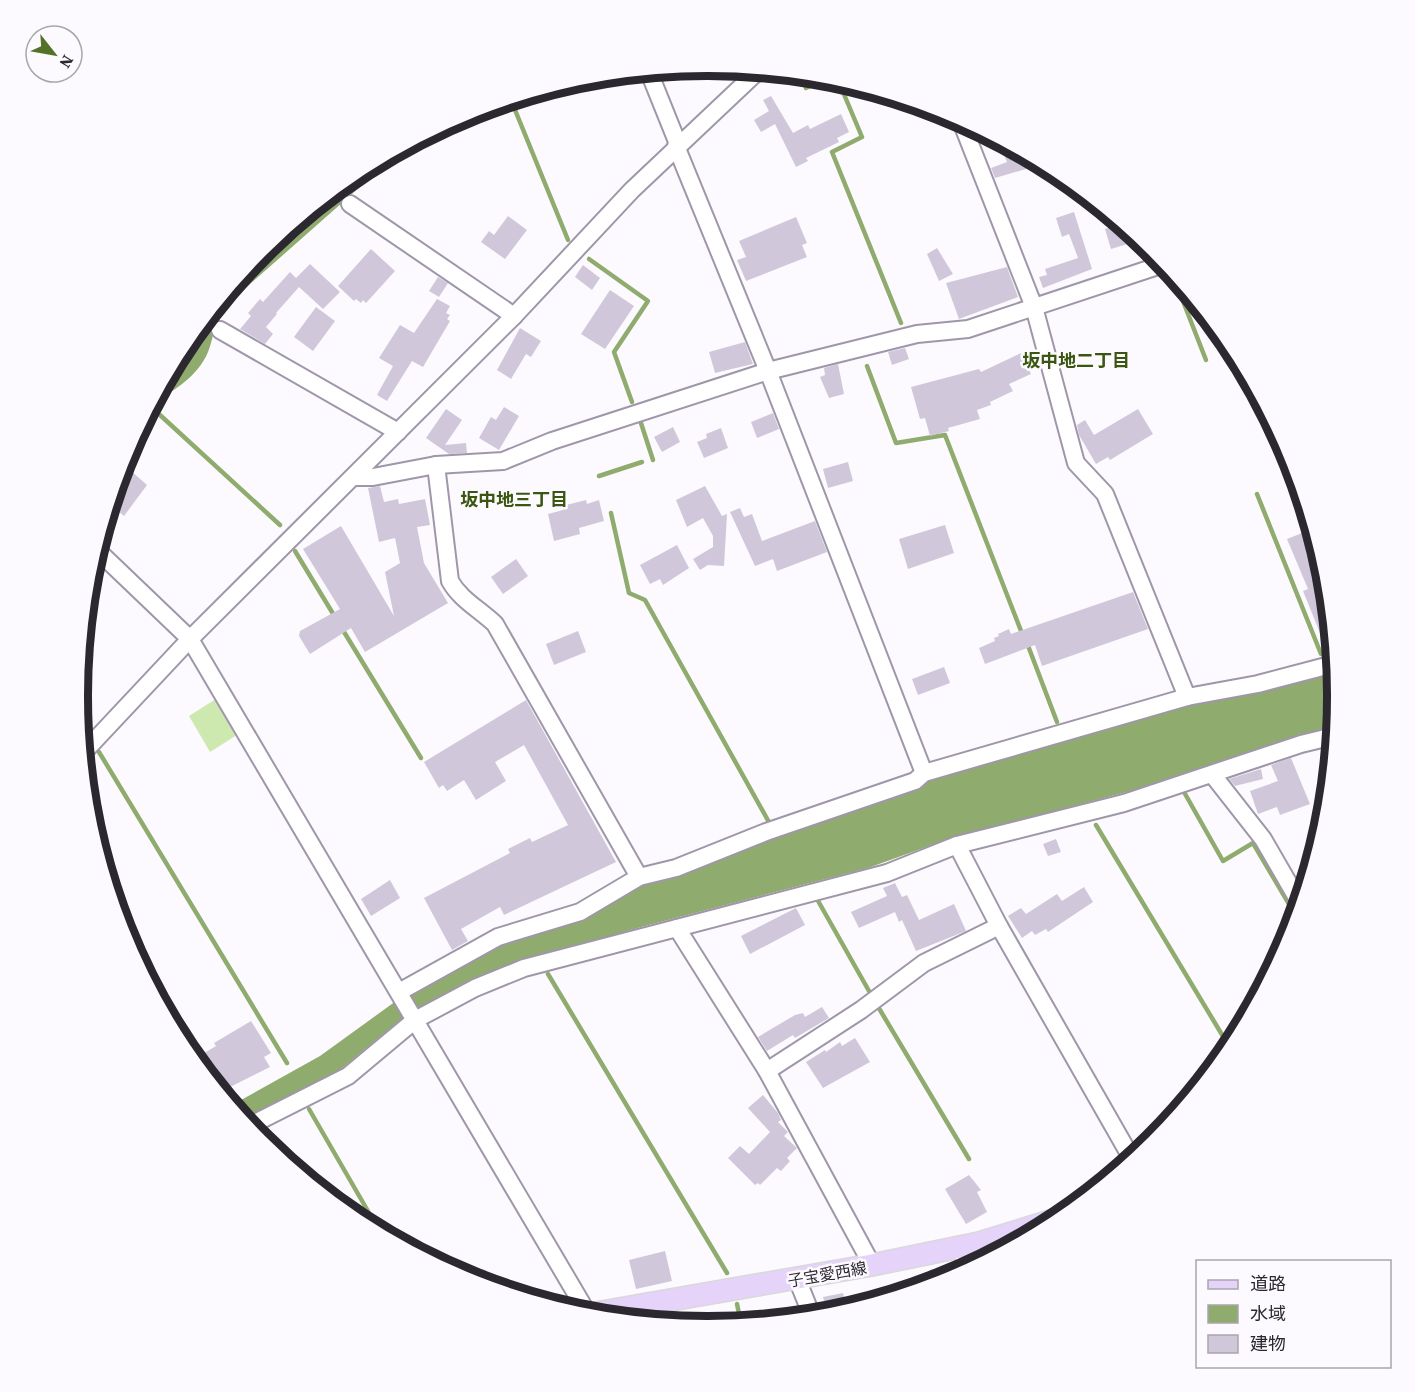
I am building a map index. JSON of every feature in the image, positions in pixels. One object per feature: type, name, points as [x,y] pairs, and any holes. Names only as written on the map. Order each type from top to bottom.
[{"type":"main road","name":"子宝愛西線","points":[[619,1309],[872,1265],[958,1247],[1025,1228]]},
{"type":"street","points":[[90,746],[190,639],[514,316],[677,145],[750,78]]},
{"type":"street","points":[[652,80],[924,773]]},
{"type":"street","points":[[966,133],[1034,307],[1076,463],[1105,494],[1187,697]]},
{"type":"street","points":[[350,204],[514,316]]},
{"type":"street","points":[[355,477],[373,477],[436,465],[503,461],[552,441],[768,371],[917,334],[968,329],[1154,267]]},
{"type":"street","points":[[220,330],[398,432]]},
{"type":"street","points":[[436,465],[450,581],[458,595],[474,604],[495,624],[639,877]]},
{"type":"street","points":[[104,557],[190,639],[582,1303]]},
{"type":"street","points":[[399,992],[498,937],[580,912],[639,877],[676,868],[766,832],[915,781],[924,773],[1187,697],[1258,684],[1326,666]]},
{"type":"street","points":[[258,1122],[348,1076],[413,1018],[475,988],[524,968],[887,873],[957,845],[1124,803],[1301,744],[1326,738]]},
{"type":"street","points":[[1212,774],[1263,839],[1294,893]]},
{"type":"street","points":[[957,845],[999,926],[1128,1151]]},
{"type":"street","points":[[767,1071],[861,1010],[924,963],[999,926]]},
{"type":"street","points":[[677,928],[767,1071],[872,1265]]},
{"type":"street","points":[[958,1247],[965,1259]]},
{"type":"street","points":[[797,1279],[808,1307]]},
{"type":"shaded area","points":[[219,697],[240,733],[210,752],[189,716]]},
{"type":"water","points":[[373,175],[232,300],[269,258],[299,230]]},
{"type":"water","points":[[220,314],[204,361],[178,387],[167,394],[192,352]]},
{"type":"water","points":[[1326,672],[1326,730],[1292,738],[1142,788],[951,838],[868,868],[641,927],[522,962],[410,1012],[335,1074],[253,1116],[239,1101],[320,1056],[396,1001],[512,938],[575,922],[627,888],[989,760],[1107,730],[1165,710]]},
{"type":"building","points":[[771,96],[793,133],[808,125],[810,129],[841,114],[849,132],[837,138],[839,142],[806,158],[808,161],[796,167],[775,124],[761,132],[754,120],[769,111],[763,100]]},
{"type":"building","points":[[1003,153],[1031,168],[995,178],[991,168],[1007,162]]},
{"type":"building","points":[[1074,212],[1092,269],[1043,288],[1039,277],[1047,275],[1045,269],[1078,258],[1069,234],[1062,237],[1056,218]]},
{"type":"building","points":[[508,216],[527,230],[505,259],[481,242],[489,231],[494,235]]},
{"type":"building","points":[[796,217],[807,243],[802,245],[807,257],[746,281],[737,260],[746,257],[739,241]]},
{"type":"building","points":[[1112,227],[1130,243],[1111,249],[1105,229]]},
{"type":"building","points":[[937,248],[953,274],[939,281],[927,254]]},
{"type":"building","points":[[371,249],[395,271],[366,303],[363,300],[361,303],[356,299],[354,301],[338,286]]},
{"type":"building","points":[[310,264],[340,292],[323,309],[299,287],[266,327],[273,334],[265,344],[240,329],[251,316],[248,313],[260,299],[263,302],[290,272],[296,278]]},
{"type":"building","points":[[583,265],[600,278],[592,290],[575,277]]},
{"type":"building","points":[[1007,267],[1018,297],[959,319],[946,283]]},
{"type":"building","points":[[438,277],[448,283],[439,297],[429,291]]},
{"type":"building","points":[[610,290],[634,306],[605,349],[581,334]]},
{"type":"building","points":[[437,299],[450,306],[446,313],[450,315],[447,319],[450,321],[423,367],[412,361],[387,401],[377,395],[393,366],[379,358],[400,325],[414,333]]},
{"type":"building","points":[[316,307],[335,321],[313,351],[294,337]]},
{"type":"building","points":[[520,328],[541,341],[531,357],[526,354],[511,379],[497,370]]},
{"type":"building","points":[[745,342],[753,364],[715,373],[709,352]]},
{"type":"building","points":[[905,348],[909,359],[892,365],[888,352]]},
{"type":"building","points":[[1021,353],[1031,374],[1009,384],[1013,391],[990,402],[991,405],[977,410],[980,419],[930,436],[925,418],[920,419],[911,387],[979,369],[981,372]]},
{"type":"building","points":[[838,364],[844,394],[829,398],[820,377],[825,375],[824,368]]},
{"type":"building","points":[[504,407],[519,416],[499,450],[479,438],[491,417],[496,420]]},
{"type":"building","points":[[446,409],[462,420],[445,445],[466,443],[467,453],[449,454],[426,438]]},
{"type":"building","points":[[1138,409],[1153,434],[1110,460],[1108,457],[1096,464],[1079,435],[1077,425],[1085,420],[1094,435]]},
{"type":"building","points":[[773,413],[779,429],[757,438],[751,422]]},
{"type":"building","points":[[673,427],[680,442],[662,452],[654,437]]},
{"type":"building","points":[[721,428],[728,448],[704,458],[697,442],[707,438],[706,434]]},
{"type":"building","points":[[848,462],[853,481],[828,488],[823,469]]},
{"type":"building","points":[[131,471],[147,485],[124,516],[118,511],[116,513]]},
{"type":"building","points":[[380,486],[384,502],[398,499],[399,504],[425,499],[430,525],[417,527],[424,563],[448,603],[365,652],[351,628],[310,654],[299,636],[300,631],[340,609],[303,549],[341,526],[394,616],[385,572],[400,563],[395,538],[379,542],[368,488]]},
{"type":"building","points":[[705,486],[722,516],[727,514],[724,566],[708,565],[700,570],[693,559],[713,547],[713,536],[703,518],[687,527],[676,500]]},
{"type":"building","points":[[586,500],[587,504],[599,500],[604,521],[579,528],[580,534],[554,541],[548,514],[563,510],[562,506]]},
{"type":"building","points":[[740,508],[744,517],[752,514],[762,541],[815,521],[827,552],[777,571],[773,559],[755,566],[730,512]]},
{"type":"building","points":[[945,525],[954,553],[908,569],[899,539]]},
{"type":"building","points":[[1305,532],[1315,575],[1325,645],[1303,591],[1308,589],[1287,539]]},
{"type":"building","points":[[677,545],[689,568],[663,585],[660,579],[650,584],[640,565]]},
{"type":"building","points":[[516,559],[528,576],[503,594],[491,577]]},
{"type":"building","points":[[1133,592],[1148,629],[1042,666],[1035,645],[985,664],[979,648],[995,641],[994,638],[999,636],[998,634],[1009,629],[1011,634]]},
{"type":"building","points":[[578,631],[586,652],[554,665],[546,644]]},
{"type":"building","points":[[944,667],[950,683],[918,695],[912,679]]},
{"type":"building","points":[[526,700],[616,862],[504,915],[500,907],[461,929],[468,941],[452,950],[424,898],[510,853],[508,849],[530,838],[532,842],[568,825],[524,745],[495,762],[506,781],[476,800],[464,780],[447,791],[443,785],[439,788],[424,762]]},
{"type":"building","points":[[1291,758],[1310,804],[1280,815],[1277,807],[1258,814],[1250,791],[1278,781],[1271,765]]},
{"type":"building","points":[[1261,769],[1263,779],[1235,786],[1229,779]]},
{"type":"building","points":[[1056,839],[1061,852],[1048,856],[1043,844]]},
{"type":"building","points":[[390,880],[400,898],[371,916],[361,899]]},
{"type":"building","points":[[895,883],[902,897],[907,895],[919,920],[954,904],[966,931],[916,951],[902,920],[899,922],[895,912],[859,928],[851,912],[887,896],[883,888]]},
{"type":"building","points":[[1084,887],[1093,902],[1048,932],[1046,929],[1035,935],[1032,931],[1022,938],[1008,916],[1021,908],[1026,914],[1057,894],[1062,901]]},
{"type":"building","points":[[796,908],[805,925],[750,954],[741,936]]},
{"type":"building","points":[[822,1007],[829,1018],[795,1038],[793,1035],[767,1051],[758,1037],[795,1015],[803,1013],[805,1017]]},
{"type":"building","points":[[251,1021],[271,1053],[264,1057],[270,1067],[228,1088],[202,1054],[216,1046],[214,1043]]},
{"type":"building","points":[[855,1038],[870,1062],[823,1088],[806,1062],[840,1042],[842,1046]]},
{"type":"building","points":[[763,1095],[778,1113],[781,1120],[778,1122],[788,1132],[784,1136],[797,1148],[787,1158],[790,1161],[781,1171],[777,1168],[760,1185],[758,1183],[755,1185],[728,1158],[740,1146],[749,1154],[770,1132],[748,1108]]},
{"type":"building","points":[[969,1175],[981,1190],[977,1192],[987,1212],[966,1224],[945,1189]]},
{"type":"building","points":[[665,1251],[672,1281],[636,1289],[629,1260]]},
{"type":"building","points":[[843,1293],[845,1300],[825,1304],[823,1297]]},
{"type":"waterway","points":[[805,85],[806,88],[812,86]]},
{"type":"waterway","points":[[843,92],[862,137],[832,152],[901,323]]},
{"type":"waterway","points":[[514,107],[568,240]]},
{"type":"waterway","points":[[589,259],[648,301],[614,352],[632,402]]},
{"type":"waterway","points":[[1182,299],[1206,360]]},
{"type":"waterway","points":[[867,366],[896,443],[945,435],[1023,636]]},
{"type":"waterway","points":[[160,415],[280,525]]},
{"type":"waterway","points":[[640,420],[653,460]]},
{"type":"waterway","points":[[599,476],[642,462]]},
{"type":"waterway","points":[[1257,494],[1321,654]]},
{"type":"waterway","points":[[611,513],[629,593],[645,600],[770,824]]},
{"type":"waterway","points":[[295,551],[335,617]]},
{"type":"waterway","points":[[341,627],[421,758]]},
{"type":"waterway","points":[[1027,643],[1057,722]]},
{"type":"waterway","points":[[99,752],[287,1063]]},
{"type":"waterway","points":[[1184,792],[1223,861],[1253,843],[1290,906]]},
{"type":"waterway","points":[[1096,825],[1224,1038]]},
{"type":"waterway","points":[[817,899],[869,991]]},
{"type":"waterway","points":[[548,974],[727,1273]]},
{"type":"waterway","points":[[877,1005],[969,1159]]},
{"type":"waterway","points":[[309,1109],[371,1216]]},
{"type":"waterway","points":[[737,1304],[739,1314]]},
{"type":"district","name":"坂中地二丁目","points":[[1076,360]]},
{"type":"district","name":"坂中地三丁目","points":[[514,499]]}]
